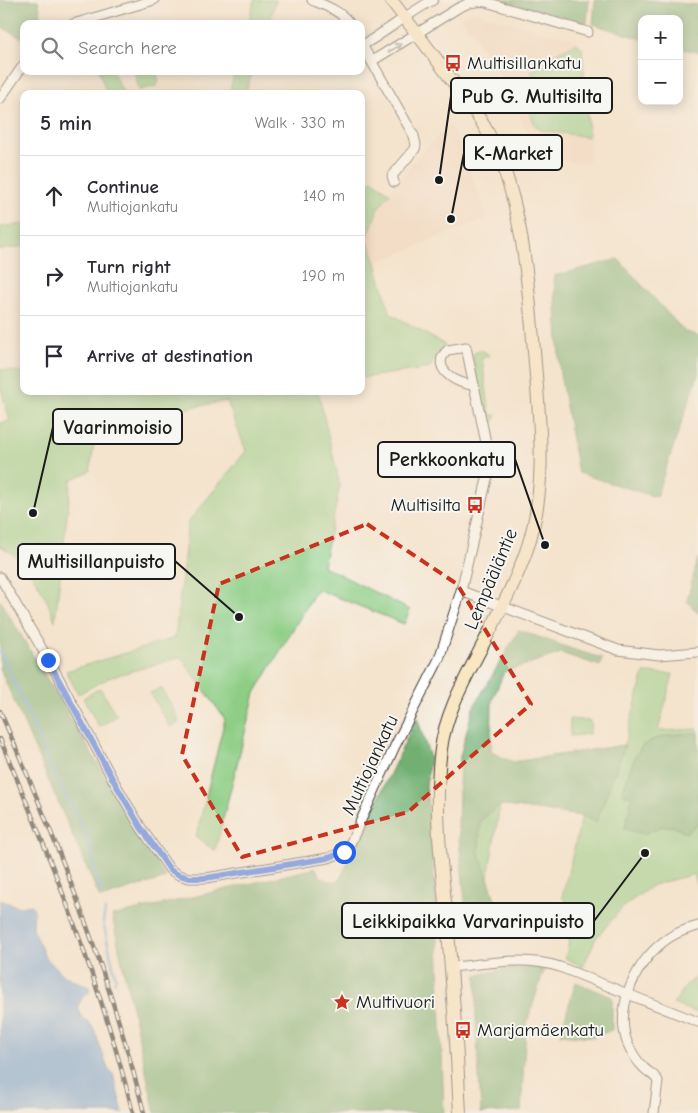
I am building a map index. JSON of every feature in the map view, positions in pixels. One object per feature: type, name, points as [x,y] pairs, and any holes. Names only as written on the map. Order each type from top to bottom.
[{"type":"main road","name":"Lempääläntie","points":[[391,0],[442,65],[488,134],[508,185],[520,229],[540,415],[542,470],[540,495],[526,552],[502,607],[460,690],[445,728],[441,746],[438,788],[439,822],[451,967],[460,1113]]},
{"type":"street","points":[[93,20],[154,0]]},
{"type":"street","points":[[312,0],[336,11],[347,20]]},
{"type":"street","points":[[365,42],[433,0]]},
{"type":"street","points":[[372,61],[458,8],[481,0],[588,32]]},
{"type":"street","points":[[365,49],[414,136],[416,144],[392,176],[394,182]]},
{"type":"street","points":[[0,99],[20,70]]},
{"type":"street","name":"Multiojankatu","points":[[0,577],[41,647],[112,778],[140,826],[170,870],[190,878],[206,878],[328,858],[344,852],[439,659],[461,591],[490,466],[474,385],[466,347],[452,348],[445,353],[441,362],[444,371],[459,382],[474,385]]},
{"type":"street","points":[[461,591],[618,650],[659,655],[698,652]]},
{"type":"street","points":[[654,1113],[658,1081],[637,1060],[628,1043],[623,1014],[628,994],[640,968],[654,951],[672,936],[698,926]]},
{"type":"street","points":[[451,967],[506,961],[540,961],[560,967],[698,1022]]},
{"type":"highlighted area","points":[[367,524],[457,584],[531,704],[408,812],[242,857],[182,755],[219,584]]},
{"type":"shaded area","points":[[471,11],[576,40],[583,48],[590,153],[587,164],[537,157],[518,111],[494,66],[461,17]]},
{"type":"shaded area","points":[[450,123],[480,195],[487,218],[376,263],[367,239],[378,208],[413,162]]},
{"type":"green space","points":[[0,0],[38,0],[42,20],[20,20],[20,37],[0,26]]},
{"type":"green space","points":[[254,0],[276,0],[270,20],[249,20]]},
{"type":"green space","points":[[500,0],[589,0],[587,23]]},
{"type":"green space","points":[[595,0],[646,0],[698,5],[698,52],[683,49],[683,15],[638,15],[638,38],[593,24]]},
{"type":"green space","points":[[576,43],[582,48],[589,137],[541,130],[535,125],[525,102],[541,93],[531,71],[552,61],[550,56]]},
{"type":"green space","points":[[100,75],[114,75],[122,90],[106,90]]},
{"type":"green space","points":[[135,75],[157,75],[159,82],[156,86],[139,90]]},
{"type":"green space","points":[[234,75],[252,75],[246,90],[230,90]]},
{"type":"green space","points":[[372,180],[390,193],[378,208],[367,239],[390,313],[445,345],[436,355],[430,368],[365,377],[365,186]]},
{"type":"green space","points":[[20,224],[20,247],[0,250],[0,227]]},
{"type":"green space","points":[[618,259],[685,332],[698,335],[698,375],[656,497],[578,473],[560,374],[554,276]]},
{"type":"green space","points":[[481,350],[489,356],[482,358],[490,415],[497,415],[494,422],[489,423],[486,420],[473,359],[474,353]]},
{"type":"green space","points":[[0,369],[20,372],[20,395],[319,395],[340,486],[323,566],[410,610],[404,624],[317,589],[255,693],[215,851],[196,837],[225,719],[181,657],[111,677],[78,694],[66,671],[175,638],[188,522],[246,451],[227,401],[97,424],[90,471],[71,480],[55,621],[44,595],[29,571],[13,554],[0,546],[0,423],[10,421],[0,385]]},
{"type":"green space","points":[[698,558],[698,613],[687,601]]},
{"type":"green space","points":[[0,600],[166,878],[100,898],[0,669]]},
{"type":"green space","points":[[519,630],[602,658],[600,666],[561,653],[504,672],[492,701],[491,752],[513,762],[625,745],[596,823],[582,816],[500,805],[480,821],[479,852],[495,900],[494,930],[467,924],[458,827],[460,756],[473,708]]},
{"type":"green space","points":[[644,673],[673,674],[658,731],[698,729],[698,887],[694,874],[653,885],[623,907],[596,938],[583,967],[565,958],[576,913],[562,897],[582,816],[500,805],[488,877],[495,900],[477,903],[481,758],[513,762],[624,745]]},
{"type":"green space","points":[[100,688],[117,716],[99,727],[83,698]]},
{"type":"green space","points":[[161,688],[176,713],[179,723],[170,727],[150,693]]},
{"type":"green space","points":[[417,717],[430,758],[426,786],[437,909],[444,1113],[155,1113],[112,916],[316,868],[324,879],[339,881]]},
{"type":"green space","points":[[570,719],[590,721],[589,734],[570,736]]},
{"type":"green space","points":[[698,734],[698,824],[686,833],[672,826],[660,827],[645,834],[625,829],[632,796],[622,794],[631,766],[639,750],[643,745],[656,739],[671,735]]},
{"type":"green space","points":[[545,967],[526,1026],[521,1111],[481,1113],[476,1017],[477,975],[506,969]]},
{"type":"green space","points":[[698,977],[698,1013],[673,1004],[687,984]]},
{"type":"green space","points":[[576,982],[612,997],[612,1030],[593,1037],[560,1034]]},
{"type":"water","points":[[0,900],[20,907],[31,905],[34,909],[33,929],[45,957],[65,976],[89,987],[90,992],[84,995],[78,1006],[82,1018],[89,1022],[94,1029],[108,1069],[113,1074],[123,1113],[0,1113]]},
{"type":"waterway","points":[[0,650],[52,769],[91,843],[94,868],[102,895]]},
{"type":"waterway","points":[[105,910],[103,922],[116,979],[114,982]]},
{"type":"railway","points":[[0,711],[62,859],[99,959],[144,1113]]},
{"type":"railway","points":[[0,739],[38,831],[91,970],[133,1113]]},
{"type":"place","name":"Multisillankatu","points":[[453,63]]},
{"type":"place","name":"Pub G. Multisilta","points":[[439,180]]},
{"type":"place","name":"K-Market","points":[[451,219]]},
{"type":"place","name":"Multisilta","points":[[475,505]]},
{"type":"place","name":"Vaarinmoisio","points":[[33,513]]},
{"type":"place","name":"Perkkoonkatu","points":[[545,545]]},
{"type":"place","name":"Multisillanpuisto","points":[[239,617]]},
{"type":"place","name":"Leikkipaikka Varvarinpuisto","points":[[645,853]]},
{"type":"place","name":"Multivuori","points":[[342,1002]]},
{"type":"place","name":"Marjamäenkatu","points":[[463,1030]]},
{"type":"route","points":[[48,660],[112,778],[140,826],[170,870],[190,878],[206,878],[328,858],[344,852]]}]
